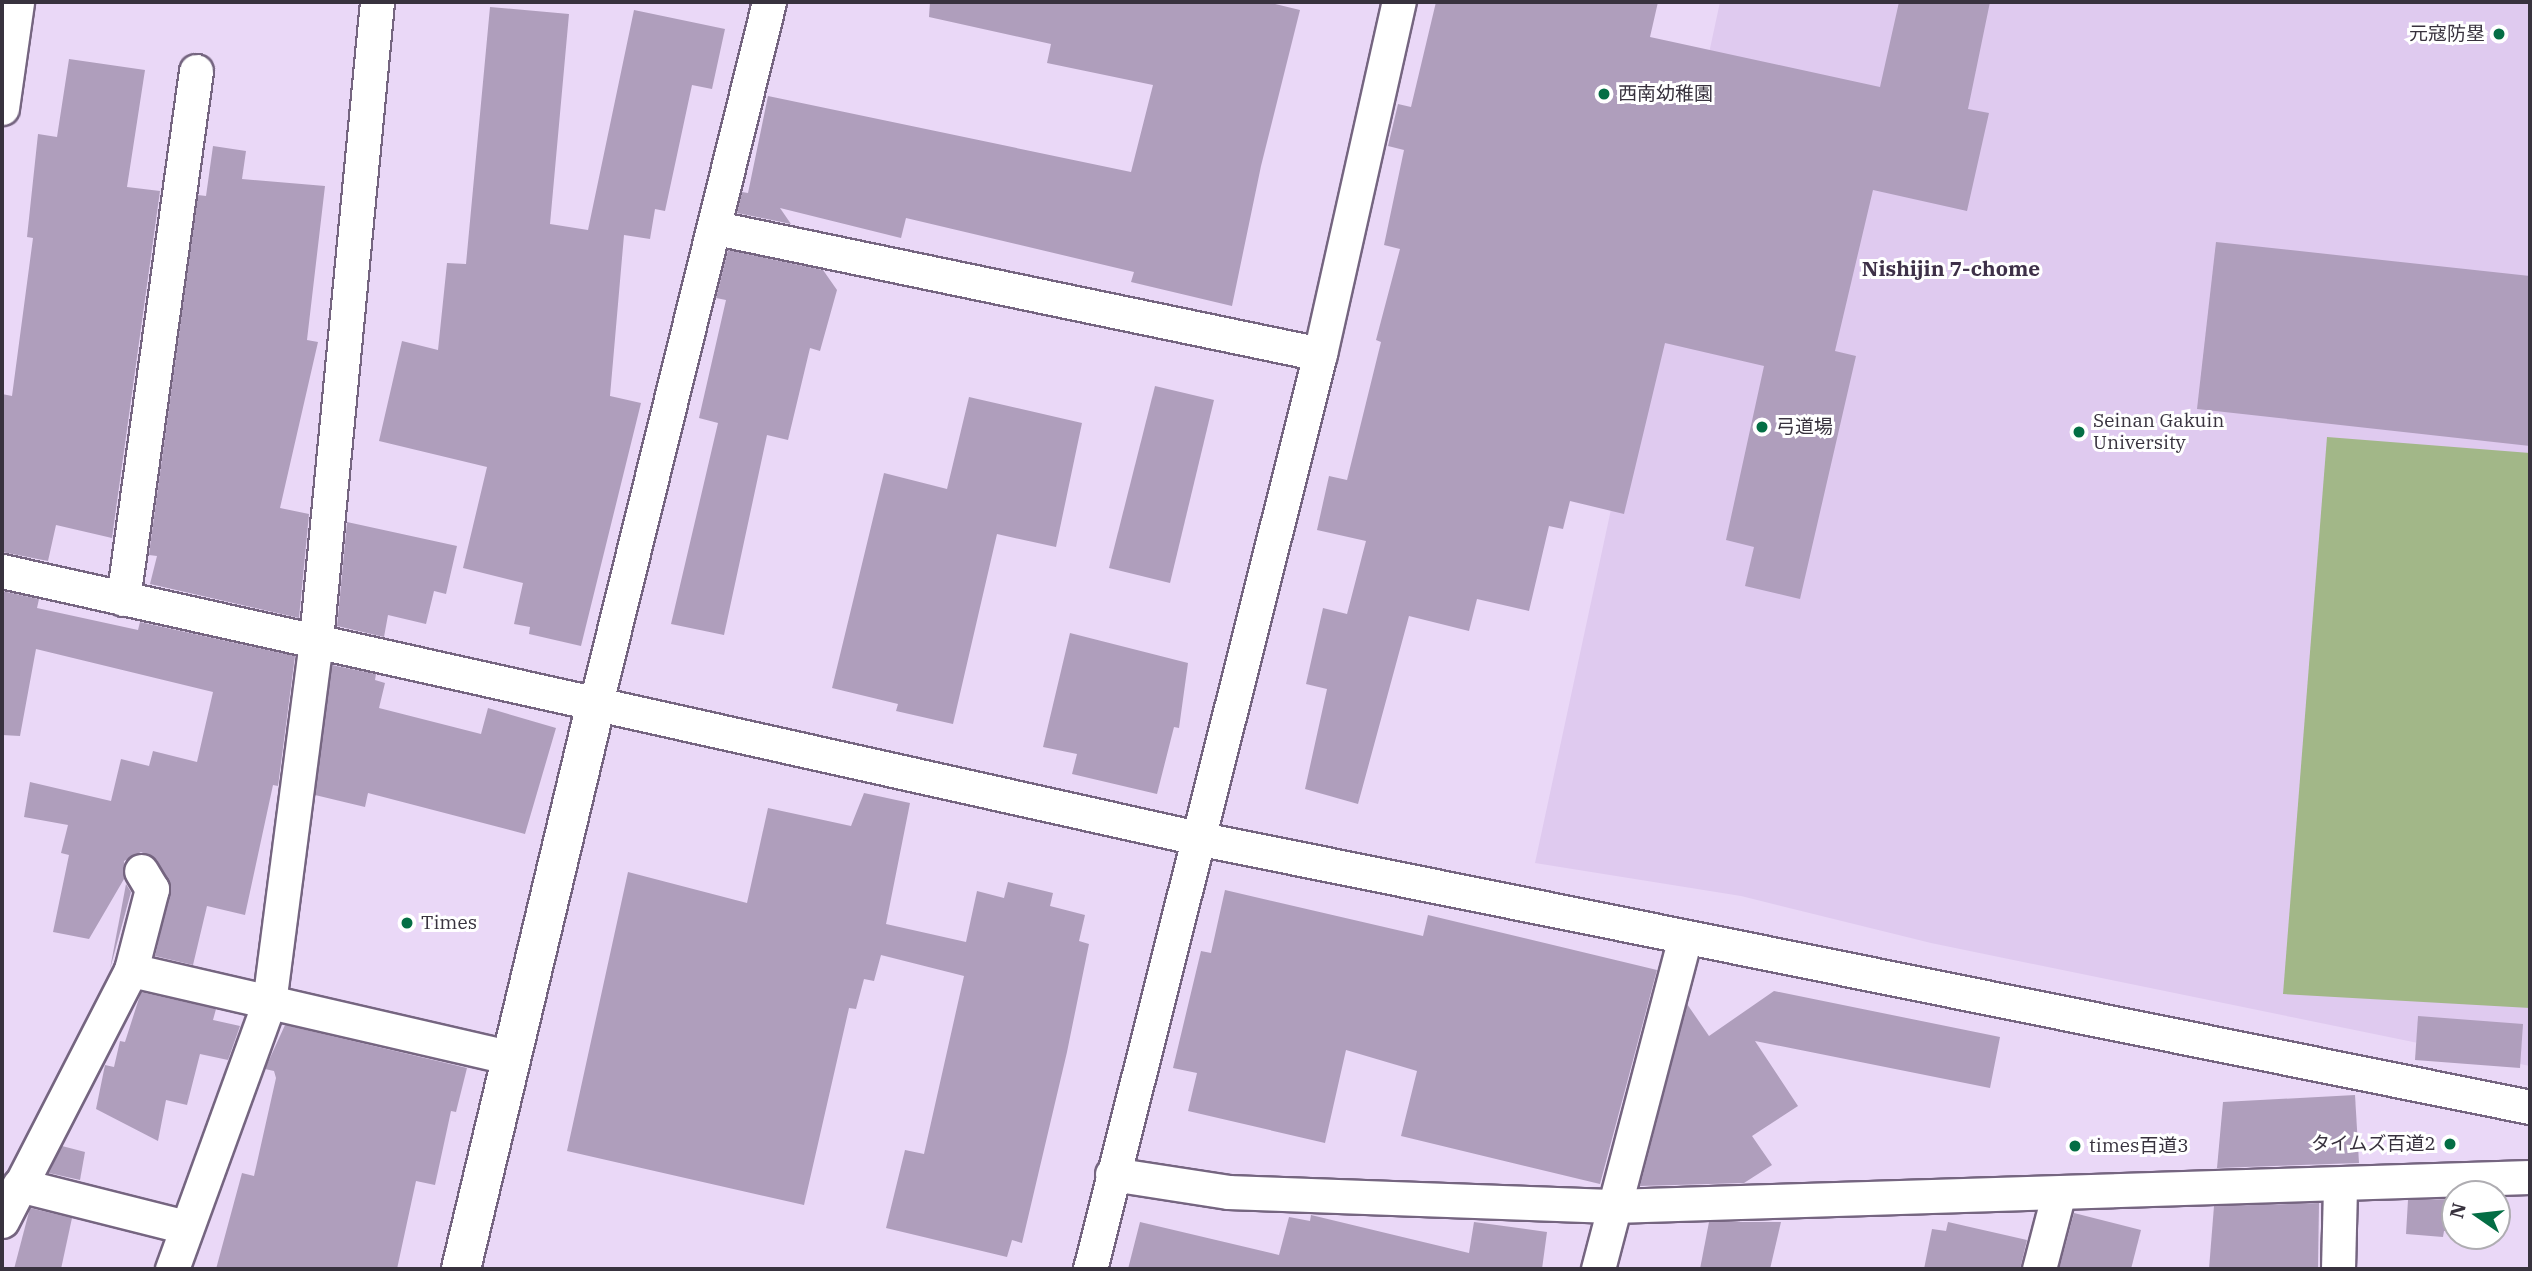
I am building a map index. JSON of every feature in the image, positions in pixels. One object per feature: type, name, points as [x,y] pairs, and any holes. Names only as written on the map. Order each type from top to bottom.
[{"type":"street","points":[[2,108],[17,2]]},
{"type":"street","points":[[172,1269],[269,1003],[316,640],[377,2]]},
{"type":"street","points":[[461,1269],[596,703],[716,228],[769,2]]},
{"type":"street","points":[[1090,1269],[1320,354],[1399,2]]},
{"type":"street","points":[[124,599],[196,71]]},
{"type":"street","points":[[716,228],[1320,354]]},
{"type":"street","points":[[2,571],[1197,838],[1685,939],[2530,1107]]},
{"type":"street","points":[[2,1221],[131,970],[152,889],[141,871]]},
{"type":"street","points":[[1598,1269],[1685,939]]},
{"type":"street","points":[[131,970],[511,1058]]},
{"type":"street","points":[[1112,1174],[1228,1192],[1613,1206],[2058,1196],[2530,1177]]},
{"type":"street","points":[[19,1185],[186,1227]]},
{"type":"street","points":[[2338,1269],[2340,1185]]},
{"type":"street","points":[[2039,1269],[2058,1196]]},
{"type":"shaded area","name":"Seinan Gakuin University","points":[[1720,2],[2530,2],[2530,1066],[1931,943],[1741,896],[1535,863]]},
{"type":"green space","points":[[2327,437],[2530,453],[2530,1008],[2283,994]]},
{"type":"building","points":[[930,2],[1267,2],[1300,10],[1261,166],[1232,306],[1131,282],[1134,272],[906,218],[901,238],[780,208],[791,224],[737,213],[742,192],[748,193],[768,96],[1131,172],[1153,85],[1047,63],[1051,44],[929,17]]},
{"type":"building","points":[[1436,2],[1658,2],[1650,37],[1880,87],[1899,2],[1990,2],[1968,109],[1989,113],[1967,211],[1873,190],[1835,351],[1856,356],[1800,599],[1745,586],[1754,547],[1726,540],[1764,366],[1665,343],[1624,514],[1570,501],[1563,529],[1549,526],[1529,611],[1477,599],[1469,631],[1409,616],[1358,804],[1305,789],[1327,689],[1306,684],[1323,608],[1347,614],[1366,541],[1317,530],[1329,476],[1347,480],[1381,342],[1376,340],[1400,249],[1384,245],[1404,150],[1388,146],[1398,104],[1411,107]]},
{"type":"building","points":[[490,7],[569,14],[550,224],[588,230],[634,10],[725,29],[712,89],[692,85],[665,211],[655,209],[650,239],[624,235],[610,396],[641,403],[581,646],[529,634],[530,627],[514,624],[523,583],[463,568],[487,467],[379,441],[402,341],[438,350],[447,263],[466,264]]},
{"type":"building","points":[[69,59],[145,70],[127,187],[160,191],[112,538],[56,525],[48,561],[2,552],[2,394],[12,396],[33,238],[27,237],[38,134],[57,137]]},
{"type":"building","points":[[213,146],[246,151],[242,179],[325,186],[307,340],[318,342],[280,508],[309,514],[299,618],[150,584],[157,556],[149,555],[150,546],[198,195],[206,196]]},
{"type":"building","points":[[2216,242],[2530,276],[2530,446],[2197,409]]},
{"type":"building","points":[[728,250],[823,270],[837,290],[820,351],[810,348],[788,440],[767,435],[724,635],[671,624],[718,423],[699,418],[726,300],[716,298]]},
{"type":"building","points":[[1155,386],[1214,400],[1170,583],[1109,568]]},
{"type":"building","points":[[969,397],[1082,423],[1056,547],[997,534],[953,724],[896,711],[898,704],[832,688],[884,473],[947,489]]},
{"type":"building","points":[[347,522],[457,546],[446,594],[434,591],[426,624],[388,615],[384,637],[337,626]]},
{"type":"building","points":[[2,591],[39,599],[37,608],[138,630],[140,622],[295,656],[278,786],[273,785],[245,915],[207,906],[193,965],[155,956],[171,887],[157,860],[141,852],[124,861],[124,879],[89,939],[53,932],[69,855],[61,853],[68,825],[24,817],[30,782],[111,801],[121,759],[149,766],[153,751],[197,762],[213,692],[36,649],[20,736],[2,735]]},
{"type":"building","points":[[1070,633],[1188,663],[1179,728],[1174,727],[1157,794],[1072,774],[1077,754],[1043,747]]},
{"type":"building","points":[[332,665],[376,674],[375,680],[385,683],[379,708],[481,734],[488,708],[556,728],[525,834],[368,793],[365,807],[315,795]]},
{"type":"building","points":[[864,793],[910,803],[886,924],[966,942],[977,891],[1004,898],[1008,882],[1053,893],[1050,906],[1085,915],[1079,941],[1089,944],[1067,1052],[1022,1243],[1012,1240],[1007,1257],[886,1228],[905,1150],[924,1154],[964,976],[881,955],[874,981],[864,979],[856,1009],[849,1008],[804,1205],[567,1151],[628,872],[747,903],[768,808],[851,826]]},
{"type":"building","points":[[126,884],[131,892],[110,969]]},
{"type":"building","points":[[1225,890],[1423,936],[1428,915],[1657,970],[1600,1184],[1401,1136],[1417,1071],[1346,1050],[1325,1143],[1188,1111],[1197,1073],[1173,1068],[1201,951],[1211,953]]},
{"type":"building","points":[[1774,991],[2000,1037],[1990,1088],[1755,1041],[1798,1106],[1752,1136],[1772,1165],[1744,1183],[1640,1186],[1687,1004],[1709,1036]]},
{"type":"building","points":[[141,992],[216,1009],[213,1020],[240,1026],[228,1060],[200,1054],[187,1105],[166,1100],[158,1141],[96,1109],[105,1065],[114,1067],[120,1041],[125,1042]]},
{"type":"building","points":[[2418,1016],[2523,1024],[2520,1068],[2415,1060]]},
{"type":"building","points":[[285,1025],[467,1068],[456,1112],[451,1111],[435,1185],[416,1181],[397,1269],[216,1269],[242,1173],[254,1176],[276,1078],[274,1071],[265,1069]]},
{"type":"building","points":[[2355,1095],[2359,1163],[2217,1168],[2223,1102]]},
{"type":"building","points":[[62,1146],[85,1152],[80,1180],[49,1173]]},
{"type":"building","points":[[2441,1199],[2441,1237],[2406,1234],[2408,1200]]},
{"type":"building","points":[[2319,1203],[2318,1267],[2209,1269],[2214,1206]]},
{"type":"building","points":[[30,1208],[72,1218],[61,1269],[14,1269]]},
{"type":"building","points":[[2074,1213],[2141,1230],[2131,1269],[2059,1269]]},
{"type":"building","points":[[1311,1215],[1469,1253],[1474,1222],[1547,1232],[1542,1269],[1128,1269],[1140,1222],[1279,1255],[1289,1217],[1310,1221]]},
{"type":"building","points":[[1709,1222],[1781,1222],[1770,1269],[1700,1269]]},
{"type":"building","points":[[1948,1222],[2027,1240],[2020,1269],[1924,1269],[1932,1229],[1946,1231]]},
{"type":"place","name":"元寇防塁","points":[[2499,34]]},
{"type":"place","name":"西南幼稚園","points":[[1604,94]]},
{"type":"place","name":"弓道場","points":[[1762,427]]},
{"type":"place","name":"Seinan Gakuin University","points":[[2079,432]]},
{"type":"place","name":"Times","points":[[407,923]]},
{"type":"place","name":"タイムズ百道2","points":[[2450,1144]]},
{"type":"place","name":"times百道3","points":[[2075,1146]]},
{"type":"district","name":"Nishijin 7-chome","points":[[1951,268]]}]
